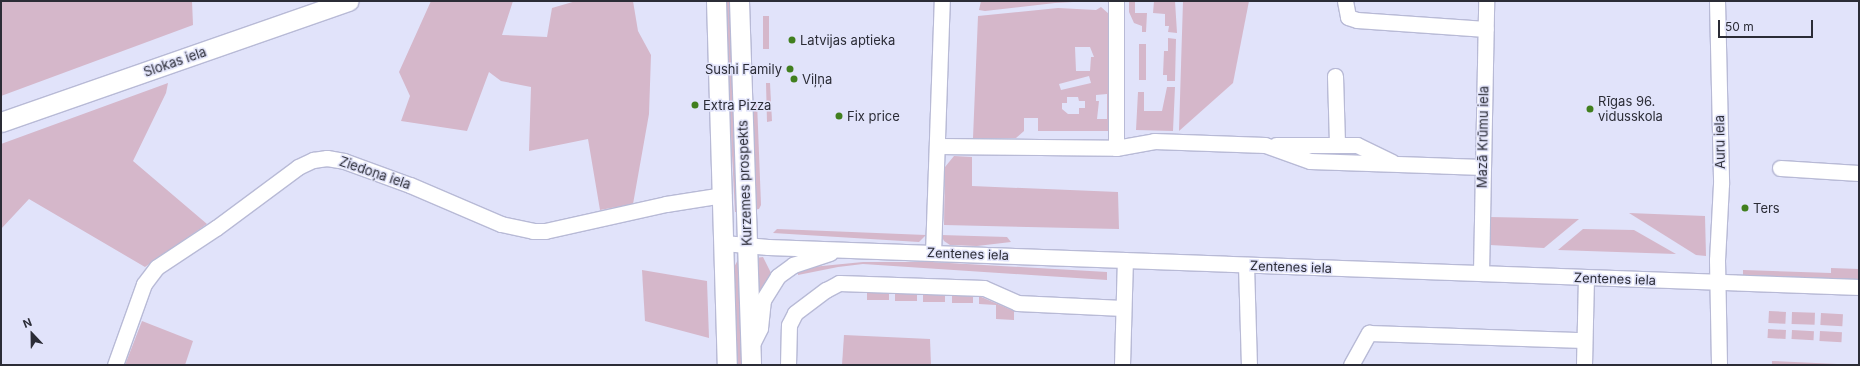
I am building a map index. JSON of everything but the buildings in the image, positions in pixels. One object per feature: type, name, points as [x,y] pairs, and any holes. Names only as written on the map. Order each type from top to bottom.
[{"type":"main road","name":"Slokas iela","points":[[1,122],[349,1]]},
{"type":"main road","name":"Kurzemes prospekts","points":[[716,1],[727,365]]},
{"type":"main road","name":"Kurzemes prospekts","points":[[739,1],[750,356]]},
{"type":"street","points":[[933,253],[942,1]]},
{"type":"street","points":[[1345,1],[1348,17],[1357,20],[1486,29]]},
{"type":"street","name":"Mazā Krūmu iela","points":[[1481,273],[1486,1]]},
{"type":"street","name":"Auru iela","points":[[1717,1],[1721,184],[1717,283],[1719,365]]},
{"type":"street","points":[[1112,4],[1116,148]]},
{"type":"street","points":[[1335,76],[1337,145]]},
{"type":"street","points":[[938,146],[1116,148],[1154,141],[1265,145],[1357,145],[1398,165]]},
{"type":"street","points":[[1265,145],[1310,161],[1483,167]]},
{"type":"street","name":"Ziedoņa iela","points":[[115,365],[144,284],[157,267],[216,228],[298,167],[313,160],[327,158],[344,161],[410,185],[501,224],[533,231],[545,231],[659,206],[723,195]]},
{"type":"street","points":[[1780,168],[1859,173]]},
{"type":"street","name":"Zentenes iela","points":[[724,243],[768,247],[1717,283],[1859,287]]},
{"type":"street","points":[[750,356],[760,328],[763,300],[778,276],[793,265],[842,249]]},
{"type":"street","points":[[1122,365],[1126,260]]},
{"type":"street","points":[[1246,265],[1250,365]]},
{"type":"street","points":[[1584,365],[1586,278]]},
{"type":"street","points":[[788,365],[789,324],[795,313],[826,290],[839,283],[984,288],[1017,303],[1123,308]]},
{"type":"street","points":[[1350,365],[1369,333],[1584,340]]},
{"type":"shaded area","points":[[1,1],[192,1],[193,25],[1,96]]},
{"type":"shaded area","points":[[431,1],[513,1],[502,35],[547,37],[552,8],[576,1],[633,1],[638,31],[651,55],[649,114],[633,204],[600,210],[588,139],[529,151],[531,87],[501,81],[489,72],[467,131],[401,121],[410,96],[399,72]]},
{"type":"shaded area","points":[[724,1],[732,1],[740,212],[735,212]]},
{"type":"shaded area","points":[[981,1],[1092,1],[1055,3],[985,11],[979,10]]},
{"type":"shaded area","points":[[1129,1],[1135,1],[1135,13],[1147,13],[1146,32],[1142,32],[1142,26],[1134,23],[1129,12]]},
{"type":"shaded area","points":[[1154,1],[1175,1],[1177,33],[1168,32],[1169,26],[1165,26],[1165,14],[1153,13]]},
{"type":"shaded area","points":[[1183,1],[1249,1],[1233,83],[1179,131]]},
{"type":"shaded area","points":[[1101,7],[1109,14],[1111,23],[1109,131],[1038,131],[1038,118],[1024,118],[1024,131],[1016,138],[973,138],[978,16],[1058,8],[1096,10]],"holes":[[[1075,47],[1090,47],[1094,57],[1091,57],[1090,71],[1076,71]],[[1089,76],[1091,83],[1061,90],[1059,84]],[[1107,94],[1107,119],[1097,119],[1099,101],[1096,101],[1096,95]],[[1067,97],[1078,97],[1079,101],[1085,101],[1085,108],[1079,108],[1079,114],[1068,114],[1062,109],[1062,103],[1067,103]]]},
{"type":"shaded area","points":[[763,16],[769,16],[769,49],[763,49]]},
{"type":"shaded area","points":[[1168,38],[1176,39],[1175,81],[1167,81],[1167,75],[1163,75],[1164,51],[1168,51]]},
{"type":"shaded area","points":[[1139,44],[1146,44],[1146,80],[1139,80]]},
{"type":"shaded area","points":[[168,83],[166,93],[133,161],[207,224],[145,267],[29,199],[1,229],[1,144]]},
{"type":"shaded area","points":[[766,83],[770,83],[772,121],[767,122]]},
{"type":"shaded area","points":[[1167,87],[1175,87],[1173,131],[1136,130],[1138,92],[1144,92],[1144,111],[1162,111]]},
{"type":"shaded area","points":[[757,102],[761,205],[759,209],[753,210],[749,107]]},
{"type":"shaded area","points":[[954,156],[972,157],[972,186],[1118,192],[1119,229],[944,225],[945,167]]},
{"type":"shaded area","points":[[1629,213],[1705,216],[1706,256],[1696,255]]},
{"type":"shaded area","points":[[1489,217],[1579,219],[1544,248],[1490,245]]},
{"type":"shaded area","points":[[777,229],[926,235],[919,242],[773,233]]},
{"type":"shaded area","points":[[1583,229],[1634,230],[1676,254],[1558,250]]},
{"type":"shaded area","points":[[941,235],[1007,237],[1011,242],[977,246],[950,245],[944,241]]},
{"type":"shaded area","points":[[740,256],[744,365],[735,365],[732,271]]},
{"type":"shaded area","points":[[763,257],[772,275],[759,293],[756,293],[756,258]]},
{"type":"shaded area","points":[[863,262],[932,262],[1107,272],[1107,280],[863,264],[838,267],[798,275],[798,272],[812,267]]},
{"type":"shaded area","points":[[1831,268],[1859,269],[1859,280],[1743,276],[1743,270],[1831,273]]},
{"type":"shaded area","points":[[642,270],[707,281],[709,338],[645,321]]},
{"type":"shaded area","points":[[867,292],[889,292],[889,300],[867,300]]},
{"type":"shaded area","points":[[895,293],[917,293],[917,301],[895,301]]},
{"type":"shaded area","points":[[923,294],[945,294],[945,302],[923,302]]},
{"type":"shaded area","points":[[952,295],[973,295],[973,303],[952,303]]},
{"type":"shaded area","points":[[979,296],[1014,311],[1014,320],[996,319],[996,305],[979,304]]},
{"type":"shaded area","points":[[1769,311],[1786,312],[1785,324],[1768,323]]},
{"type":"shaded area","points":[[1792,312],[1815,313],[1815,325],[1792,324]]},
{"type":"shaded area","points":[[1821,313],[1843,314],[1842,326],[1820,325]]},
{"type":"shaded area","points":[[142,321],[193,341],[185,365],[125,365]]},
{"type":"shaded area","points":[[1768,329],[1786,330],[1786,339],[1768,338]]},
{"type":"shaded area","points":[[1792,330],[1814,331],[1813,340],[1792,339]]},
{"type":"shaded area","points":[[1820,331],[1842,332],[1841,342],[1819,341]]},
{"type":"shaded area","points":[[844,335],[930,339],[931,365],[842,365]]},
{"type":"shaded area","points":[[1772,361],[1859,365],[1772,365]]},
{"type":"place","name":"Latvijas aptieka","points":[[792,40]]},
{"type":"place","name":"Sushi Family","points":[[790,69]]},
{"type":"place","name":"Viļņa","points":[[794,79]]},
{"type":"place","name":"Extra Pizza","points":[[695,105]]},
{"type":"place","name":"Rīgas 96. vidusskola","points":[[1590,109]]},
{"type":"place","name":"Fix price","points":[[839,116]]},
{"type":"place","name":"Ters","points":[[1745,208]]}]
